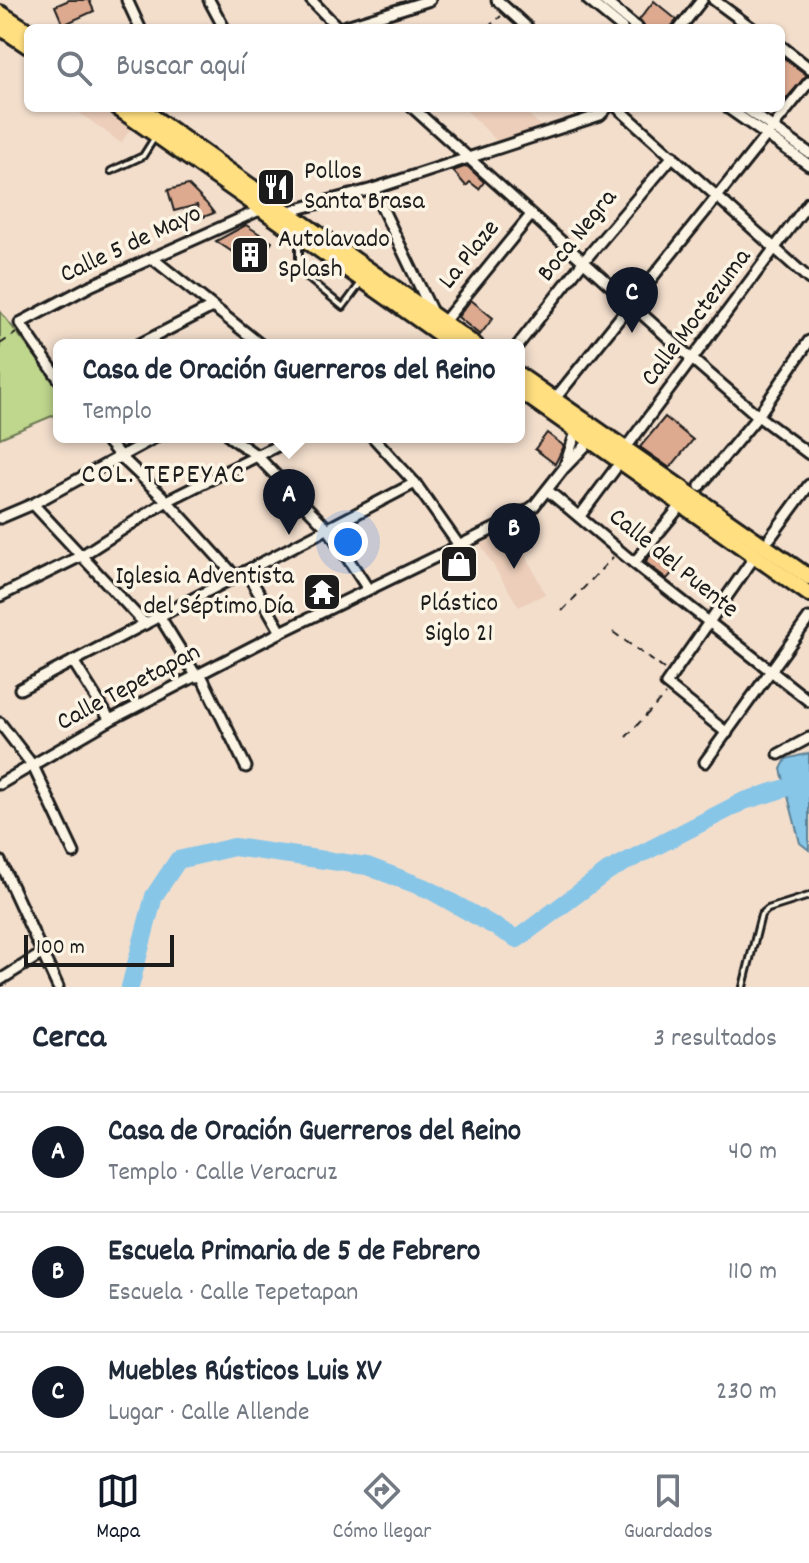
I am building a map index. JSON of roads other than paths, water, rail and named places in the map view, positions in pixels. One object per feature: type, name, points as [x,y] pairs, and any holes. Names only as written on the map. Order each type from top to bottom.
[{"type":"main road","points":[[0,13],[24,28]]},
{"type":"main road","points":[[0,27],[24,43]]},
{"type":"main road","points":[[146,113],[156,135],[262,209],[302,230],[447,339]]},
{"type":"main road","points":[[146,113],[286,212],[302,230]]},
{"type":"main road","points":[[367,276],[466,339]]},
{"type":"main road","points":[[525,379],[554,400],[620,459],[654,476],[809,577]]},
{"type":"main road","points":[[525,393],[579,424]]},
{"type":"main road","points":[[654,476],[682,504],[809,594]]},
{"type":"street","points":[[127,0],[138,24]]},
{"type":"street","points":[[209,0],[222,24]]},
{"type":"street","points":[[311,0],[335,24]]},
{"type":"street","points":[[352,24],[430,0]]},
{"type":"street","points":[[497,0],[524,24]]},
{"type":"street","points":[[588,0],[617,24]]},
{"type":"street","points":[[603,0],[632,24]]},
{"type":"street","points":[[683,24],[702,0]]},
{"type":"street","points":[[714,0],[747,24]]},
{"type":"street","points":[[785,49],[809,68]]},
{"type":"street","points":[[554,400],[809,82]]},
{"type":"street","points":[[417,112],[692,359],[758,416],[809,454]]},
{"type":"street","points":[[286,212],[373,189],[603,112]]},
{"type":"street","points":[[623,112],[809,279]]},
{"type":"street","points":[[735,112],[809,153]]},
{"type":"street","points":[[749,112],[809,165]]},
{"type":"street","name":"Boca Negra","points":[[523,339],[673,156]]},
{"type":"street","points":[[373,189],[438,319]]},
{"type":"street","name":"Calle Moctezuma","points":[[580,516],[809,202]]},
{"type":"street","name":"Calle 5 de Mayo","points":[[53,370],[22,325],[90,286],[262,209]]},
{"type":"street","name":"La Plaze","points":[[438,319],[531,215]]},
{"type":"street","points":[[152,258],[253,339]]},
{"type":"street","points":[[150,339],[212,307]]},
{"type":"street","points":[[700,486],[758,416],[809,341]]},
{"type":"street","points":[[564,468],[579,424]]},
{"type":"street","name":"Calle Tepetapan","points":[[0,784],[110,720],[281,632],[516,518],[534,506],[595,436]]},
{"type":"street","points":[[109,443],[235,576]]},
{"type":"street","points":[[1,515],[33,504],[145,443]]},
{"type":"street","points":[[239,443],[256,455],[329,530],[368,589]]},
{"type":"street","points":[[0,596],[81,556],[167,501],[282,443]]},
{"type":"street","points":[[378,443],[415,483],[458,544]]},
{"type":"street","points":[[20,689],[415,483]]},
{"type":"street","points":[[770,538],[809,485]]},
{"type":"street","name":"Calle del Puente","points":[[547,490],[809,701]]},
{"type":"street","points":[[33,504],[145,624]]},
{"type":"street","points":[[634,563],[682,504]]},
{"type":"street","points":[[727,733],[666,684],[755,556]]},
{"type":"street","points":[[246,571],[281,632]]},
{"type":"street","points":[[160,617],[199,676],[246,767]]},
{"type":"street","points":[[705,762],[809,618]]},
{"type":"street","points":[[73,661],[110,720]]},
{"type":"street","points":[[0,723],[33,766],[74,853]]},
{"type":"street","points":[[779,754],[809,738]]},
{"type":"street","points":[[0,861],[58,987]]},
{"type":"street","points":[[0,980],[43,953]]},
{"type":"lane","points":[[111,171],[143,156],[156,135]]},
{"type":"lane","points":[[302,230],[299,271],[343,307],[367,276]]},
{"type":"lane","points":[[743,987],[761,915],[768,909],[809,896]]},
{"type":"water","points":[[809,753],[809,850],[800,843],[781,769],[786,759]]},
{"type":"waterway","points":[[130,987],[154,896],[178,860],[234,847],[367,866],[428,889],[517,939],[608,871],[744,801],[786,788]]},
{"type":"place","name":"Pollos Santa Brasa","points":[[276,187]]},
{"type":"place","name":"Autolavado Splash","points":[[250,255]]},
{"type":"place","name":"Muebles Rústicos Luis XV","points":[[632,333]]},
{"type":"place","name":"Casa de Oración Guerreros del Reino","points":[[289,535]]},
{"type":"place","name":"Plástico Siglo 21","points":[[459,564]]},
{"type":"place","name":"Escuela Primaria de 5 de Febrero","points":[[514,569]]},
{"type":"place","name":"Iglesia Adventista del Séptimo Día","points":[[322,592]]},
{"type":"district","name":"COL. TEPEYAC","points":[[164,477]]}]
